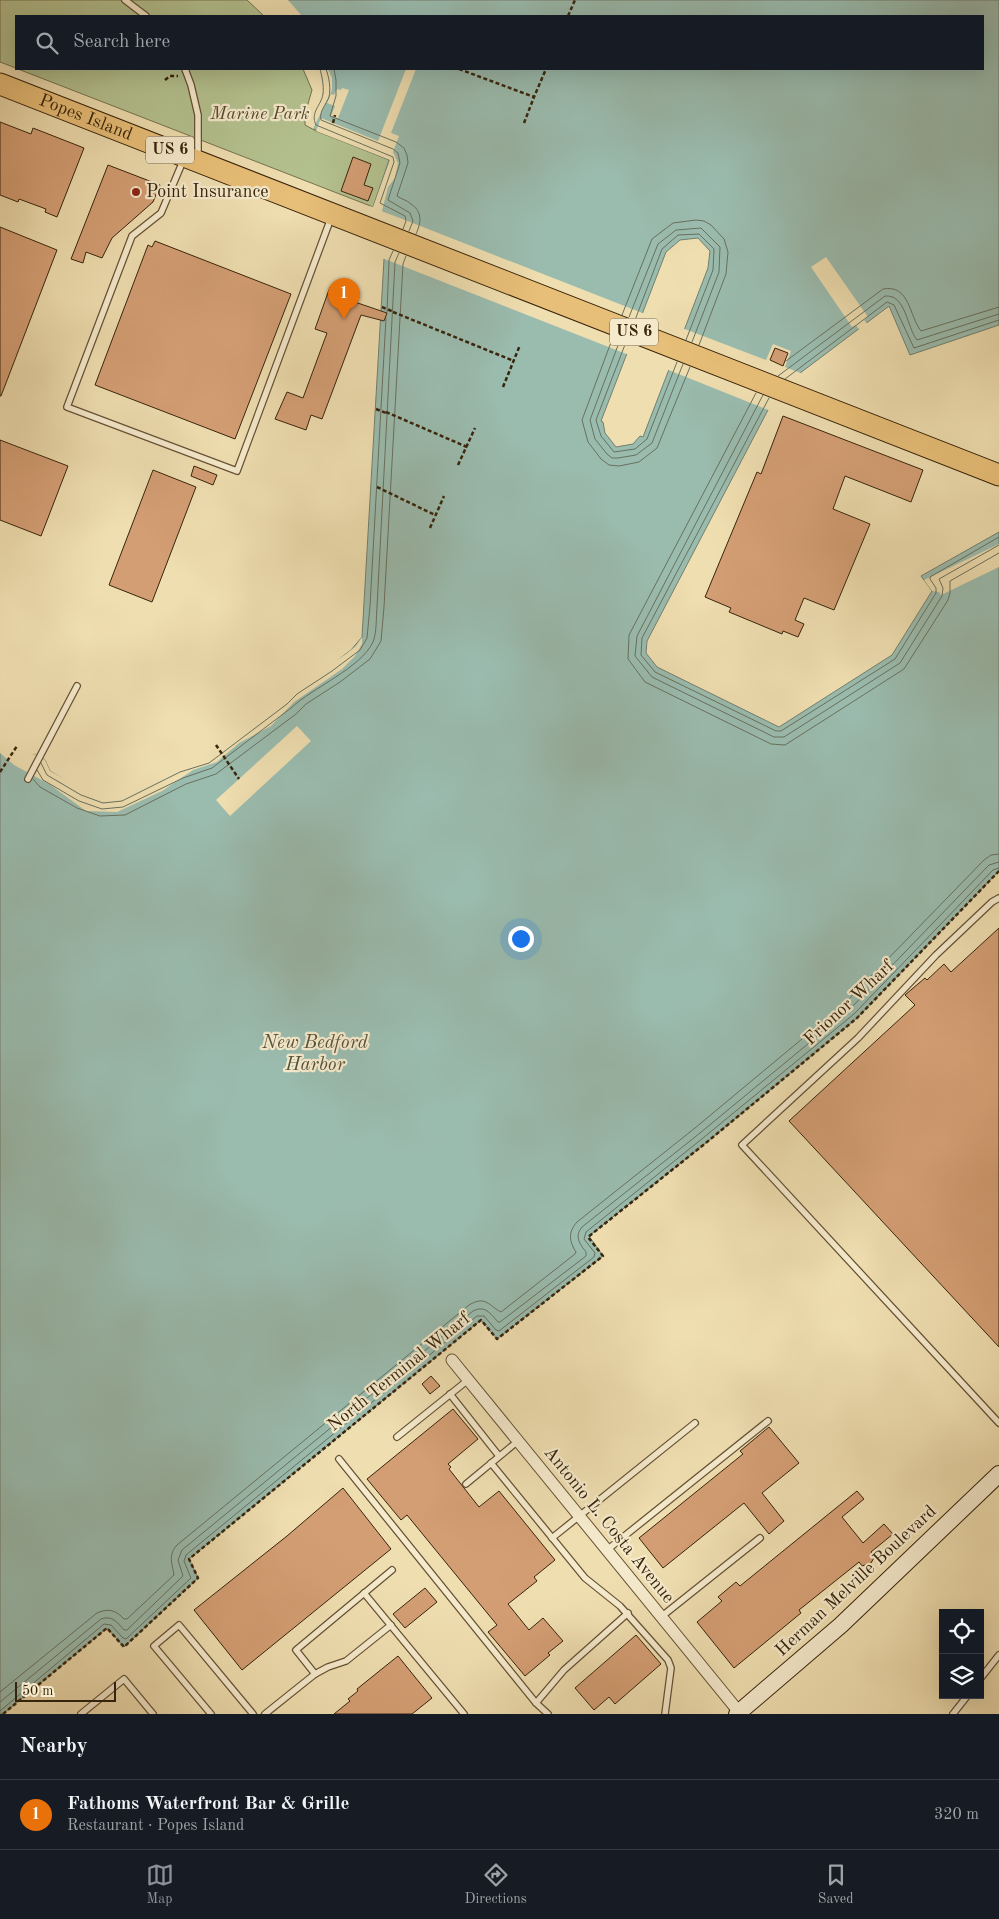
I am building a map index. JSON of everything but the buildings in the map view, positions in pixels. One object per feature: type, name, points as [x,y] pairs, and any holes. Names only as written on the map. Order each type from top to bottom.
[{"type":"highway","name":"Popes Island","points":[[0,84],[336,216]]},
{"type":"highway","name":"US 6","points":[[336,216],[999,475]]},
{"type":"street","name":"Antonio L. Costa Avenue","points":[[452,1360],[738,1713]]},
{"type":"street","name":"Herman Melville Boulevard","points":[[738,1713],[829,1636],[999,1474]]},
{"type":"lane","points":[[125,0],[145,15]]},
{"type":"lane","points":[[185,71],[198,115],[192,159],[162,213],[132,236],[67,407],[237,471],[336,216]]},
{"type":"lane","points":[[28,779],[77,686]]},
{"type":"lane","points":[[999,898],[992,902],[936,955],[858,1038],[742,1146],[999,1423]]},
{"type":"lane","points":[[397,1437],[468,1380]]},
{"type":"lane","points":[[450,1394],[499,1456]]},
{"type":"lane","points":[[607,1550],[768,1421]]},
{"type":"lane","points":[[552,1538],[695,1423]]},
{"type":"lane","points":[[466,1484],[518,1441]]},
{"type":"lane","points":[[339,1459],[536,1703],[548,1714]]},
{"type":"lane","points":[[492,1463],[585,1578],[628,1613],[670,1663],[665,1714]]},
{"type":"lane","points":[[661,1617],[760,1538]]},
{"type":"lane","points":[[315,1674],[296,1650],[392,1570]]},
{"type":"lane","points":[[364,1593],[464,1714]]},
{"type":"lane","points":[[536,1703],[564,1670],[628,1613]]},
{"type":"lane","points":[[210,1714],[154,1646],[179,1625],[253,1714]]},
{"type":"lane","points":[[265,1714],[315,1674],[346,1661],[391,1625]]},
{"type":"lane","points":[[984,1674],[999,1655]]},
{"type":"lane","points":[[81,1714],[124,1679],[153,1714]]},
{"type":"lane","points":[[953,1714],[965,1699]]},
{"type":"path","points":[[568,15],[575,0]]},
{"type":"path","points":[[462,70],[534,98]]},
{"type":"path","points":[[524,123],[546,70]]},
{"type":"path","points":[[164,80],[170,76],[176,77],[185,71]]},
{"type":"path","points":[[333,123],[336,115]]},
{"type":"path","points":[[382,307],[514,361]]},
{"type":"path","points":[[503,387],[520,345]]},
{"type":"path","points":[[376,409],[390,414]]},
{"type":"path","points":[[386,412],[466,447]]},
{"type":"path","points":[[458,465],[475,428]]},
{"type":"path","points":[[372,487],[388,492]]},
{"type":"path","points":[[377,487],[436,514]]},
{"type":"path","points":[[430,528],[444,496]]},
{"type":"path","points":[[0,772],[17,746]]},
{"type":"path","points":[[216,746],[239,779]]},
{"type":"path","name":"Frionor Wharf","points":[[707,1142],[857,1018],[999,871]]},
{"type":"path","name":"North Terminal Wharf","points":[[2,1714],[107,1628],[124,1647],[198,1578],[189,1559],[481,1320],[497,1339],[603,1256],[588,1237],[707,1142]]},
{"type":"green space","points":[[0,0],[247,0],[263,15],[15,15],[15,68],[0,62]]},
{"type":"green space","name":"Marine Park","points":[[21,70],[303,70],[312,90],[305,114],[305,125],[390,160],[373,207]]},
{"type":"water","name":"New Bedford Harbor","points":[[266,0],[999,0],[999,325],[910,355],[889,306],[779,389],[647,641],[646,653],[657,667],[779,727],[892,655],[932,591],[921,576],[999,532],[999,871],[857,1018],[707,1142],[589,1236],[603,1256],[497,1339],[481,1320],[189,1559],[198,1578],[124,1647],[107,1628],[3,1714],[0,1714],[0,741],[23,762],[35,754],[45,760],[50,771],[84,791],[104,798],[121,796],[206,759],[351,650],[362,637],[384,259],[402,220],[373,207],[389,160],[313,129],[310,123],[318,94],[315,70],[984,70],[984,15],[281,15]],"holes":[[[698,238],[710,251],[708,268],[643,437],[640,436],[633,444],[616,447],[605,433],[603,422],[601,421],[666,252],[680,240]]]},
{"type":"pier","points":[[264,0],[288,0],[301,15],[277,15]]},
{"type":"pier","points":[[312,70],[328,70],[332,78],[332,90],[313,129],[308,124],[306,113],[315,93]]},
{"type":"pier","points":[[406,70],[416,70],[391,133],[399,136],[393,152],[398,163],[395,178],[388,187],[382,211],[645,314],[629,355],[382,258],[398,221],[372,209],[370,206],[373,207],[390,160],[316,131],[321,118],[378,141]]},
{"type":"pier","points":[[342,88],[349,90],[338,118],[331,116],[335,106],[327,103],[331,94],[334,95],[337,89],[341,90]]},
{"type":"pier","points":[[826,257],[868,317],[864,320],[869,326],[861,332],[856,325],[852,327],[811,267]]},
{"type":"pier","points":[[682,328],[766,360],[773,344],[791,351],[785,367],[803,374],[781,391],[771,411],[666,369]]},
{"type":"pier","points":[[999,544],[999,567],[941,595],[939,592],[932,591],[924,580]]},
{"type":"pier","points":[[362,637],[362,644],[355,656],[342,669],[294,702],[271,726],[239,743],[217,762],[193,770],[162,791],[117,812],[86,811],[49,784],[14,765],[0,753],[0,732],[5,735],[3,741],[24,759],[35,754],[45,760],[50,771],[84,789],[100,795],[120,794],[205,756],[282,698],[292,688],[346,654],[356,646]]},
{"type":"pier","points":[[297,726],[311,741],[230,816],[216,800]]},
{"type":"place","name":"Point Insurance","points":[[136,192]]},
{"type":"place","name":"Fathoms Waterfront Bar & Grille","points":[[344,319]]}]
